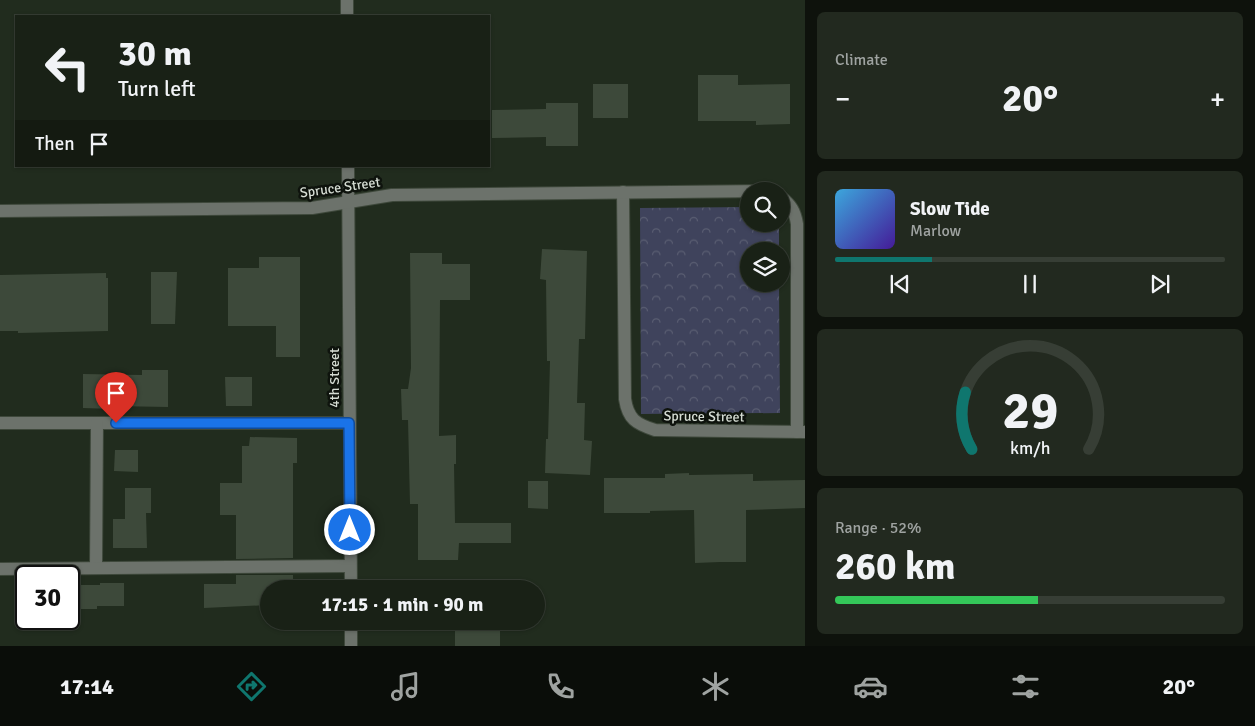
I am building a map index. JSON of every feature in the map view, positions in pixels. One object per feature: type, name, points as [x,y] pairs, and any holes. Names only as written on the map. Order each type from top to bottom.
[{"type":"street","points":[[347,0],[347,15]]},
{"type":"street","name":"4th Street","points":[[348,167],[350,580]]},
{"type":"street","name":"Spruce Street","points":[[0,211],[312,208],[392,195],[740,191]]},
{"type":"street","name":"Spruce Street","points":[[623,192],[625,399],[631,417],[640,426],[655,430],[801,432],[797,224],[796,214],[790,205]]},
{"type":"street","points":[[0,423],[349,423]]},
{"type":"street","points":[[96,568],[97,423]]},
{"type":"street","points":[[0,569],[350,566]]},
{"type":"street","points":[[351,630],[351,646]]},
{"type":"green space","points":[[740,207],[740,232],[779,232],[779,242],[740,242],[740,292],[779,292],[780,413],[641,414],[640,208]]},
{"type":"building","points":[[698,75],[738,75],[738,85],[790,84],[790,124],[756,125],[756,121],[698,121]]},
{"type":"building","points":[[593,84],[628,84],[628,118],[593,118]]},
{"type":"building","points":[[546,103],[578,103],[578,146],[546,146],[546,137],[492,138],[492,110],[546,109]]},
{"type":"building","points":[[542,249],[587,251],[585,339],[579,339],[577,403],[585,403],[584,440],[592,441],[590,475],[545,473],[550,361],[547,361],[546,280],[540,279]]},
{"type":"building","points":[[410,253],[442,253],[442,264],[470,264],[470,300],[440,300],[439,436],[456,435],[456,464],[454,464],[455,523],[511,523],[511,543],[459,543],[458,560],[418,560],[418,504],[410,504],[408,420],[402,420],[401,389],[408,389],[411,368]]},
{"type":"building","points":[[259,257],[300,257],[300,357],[276,357],[276,326],[228,326],[228,268],[259,268]]},
{"type":"building","points":[[151,272],[177,272],[175,324],[151,324]]},
{"type":"building","points":[[106,273],[106,278],[108,278],[108,331],[18,333],[18,331],[0,331],[0,275]]},
{"type":"building","points":[[142,370],[168,370],[168,407],[113,406],[113,409],[83,408],[83,374],[142,375]]},
{"type":"building","points":[[225,377],[252,377],[252,406],[226,406]]},
{"type":"building","points":[[250,437],[297,438],[297,463],[293,463],[293,558],[236,559],[236,515],[220,515],[220,483],[242,483],[242,446],[249,446]]},
{"type":"building","points":[[115,450],[138,450],[138,472],[114,471]]},
{"type":"building","points":[[689,473],[689,475],[753,474],[753,481],[805,480],[805,508],[746,510],[746,562],[695,563],[694,510],[650,511],[650,513],[604,513],[604,478],[665,478],[665,474]]},
{"type":"building","points":[[528,481],[548,481],[548,509],[528,508]]},
{"type":"building","points":[[125,488],[151,488],[151,513],[146,513],[147,548],[113,548],[113,519],[125,519]]},
{"type":"building","points":[[236,575],[293,575],[293,580],[260,580],[260,605],[204,608],[204,584],[236,584]]},
{"type":"building","points":[[100,583],[124,583],[124,606],[97,606],[97,609],[80,609],[80,585],[100,585]]},
{"type":"building","points":[[455,630],[500,630],[500,646],[455,646]]},
{"type":"route","points":[[116,423],[349,423],[350,530]]}]
